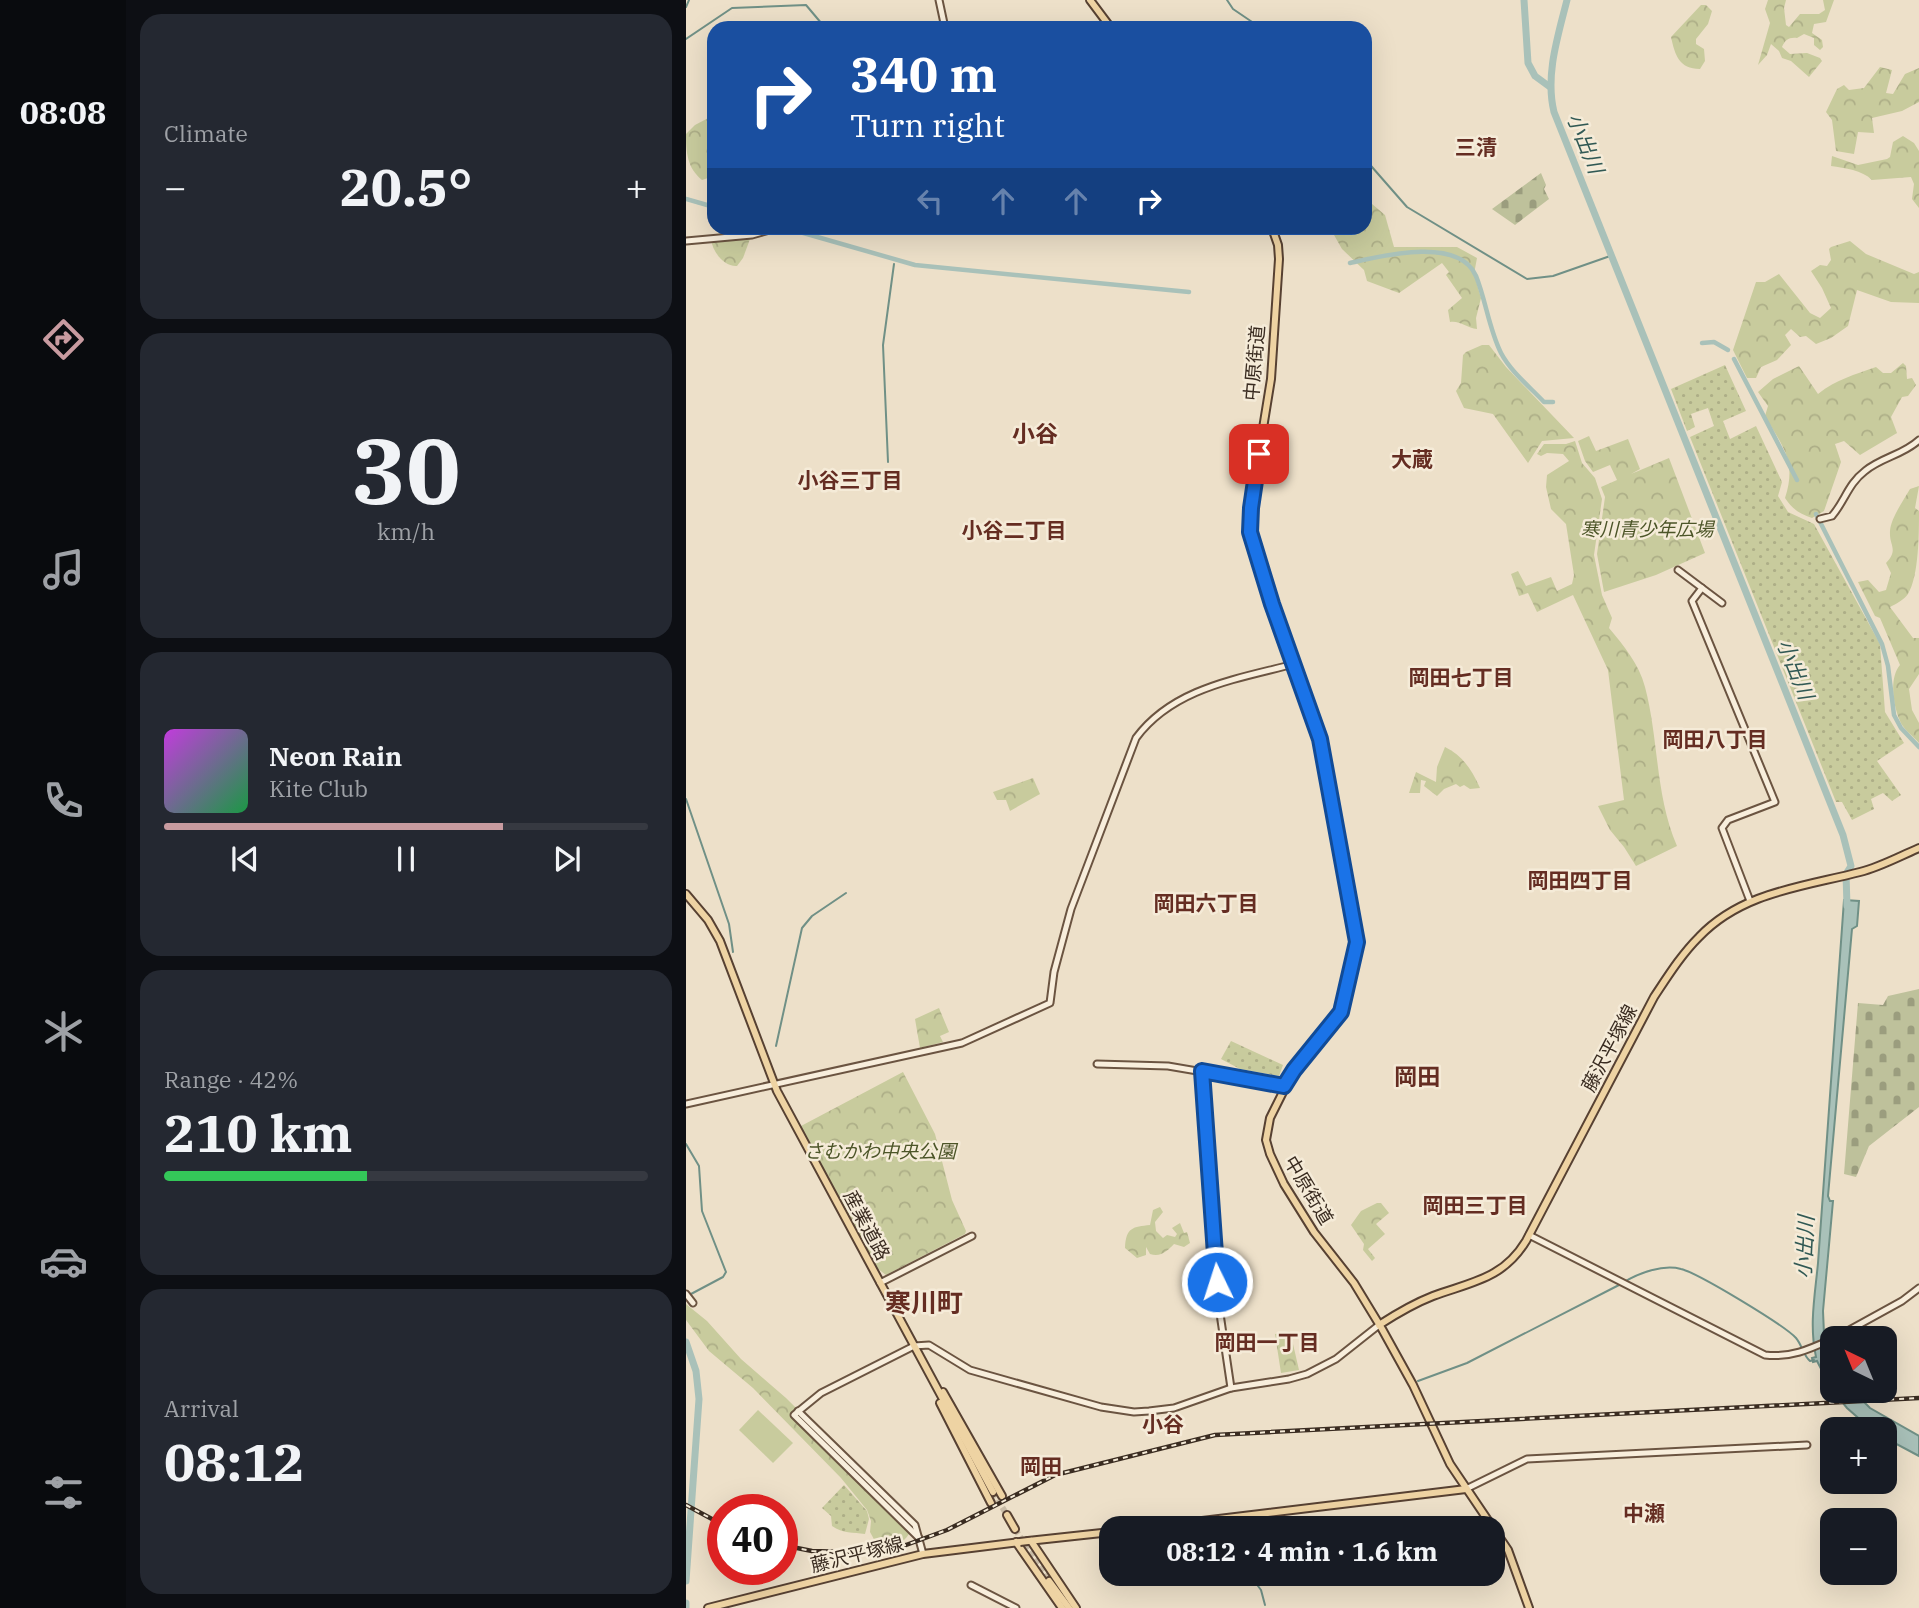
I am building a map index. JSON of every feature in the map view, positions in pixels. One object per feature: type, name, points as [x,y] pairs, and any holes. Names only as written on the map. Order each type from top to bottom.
[{"type":"main road","points":[[1090,0],[1106,21]]},
{"type":"main road","name":"中原街道","points":[[1274,235],[1279,259],[1273,360],[1251,508],[1250,532],[1324,755],[1357,942],[1341,1012],[1284,1086],[1269,1120],[1266,1140],[1284,1184],[1314,1232],[1354,1283],[1413,1385],[1432,1429],[1466,1489],[1508,1549],[1529,1608]]},
{"type":"main road","name":"藤沢平塚線","points":[[1379,1325],[1429,1298],[1485,1279],[1516,1255],[1665,980],[1698,938],[1722,918],[1750,901],[1787,888],[1861,872],[1919,848]]},
{"type":"main road","name":"産業道路","points":[[686,894],[708,920],[723,947],[774,1085],[993,1492]]},
{"type":"main road","points":[[929,1374],[952,1406],[1002,1496]]},
{"type":"main road","points":[[937,1388],[936,1395],[943,1410],[991,1503]]},
{"type":"main road","points":[[1237,1516],[1466,1489]]},
{"type":"main road","points":[[1007,1516],[1015,1529]]},
{"type":"main road","points":[[1076,1608],[1030,1541],[1099,1533]]},
{"type":"main road","name":"藤沢平塚線","points":[[708,1608],[923,1553],[1030,1541]]},
{"type":"main road","points":[[1018,1542],[1062,1608]]},
{"type":"main road","points":[[1049,1581],[1069,1608]]},
{"type":"street","points":[[939,0],[944,21]]},
{"type":"street","points":[[686,241],[751,235]]},
{"type":"street","points":[[1820,519],[1832,516],[1850,486],[1867,469],[1911,448],[1919,440]]},
{"type":"street","points":[[1678,570],[1722,603]]},
{"type":"street","points":[[1702,588],[1692,601],[1775,802],[1728,820],[1722,828],[1750,901]]},
{"type":"street","points":[[686,1104],[962,1043],[1050,1003],[1054,972],[1070,909],[1136,738],[1145,726],[1191,693],[1294,664]]},
{"type":"street","points":[[1097,1064],[1147,1064],[1284,1086]]},
{"type":"street","points":[[1202,1071],[1219,1307],[1231,1388]]},
{"type":"street","points":[[1529,1235],[1754,1351],[1777,1357],[1807,1351],[1820,1345]]},
{"type":"street","points":[[880,1283],[972,1236]]},
{"type":"street","points":[[1857,1326],[1902,1301],[1919,1288]]},
{"type":"street","points":[[686,1294],[693,1303]]},
{"type":"street","points":[[923,1553],[915,1529],[796,1413],[821,1394],[914,1346],[929,1345],[937,1348],[970,1370],[1114,1410],[1134,1412],[1174,1408],[1231,1388],[1307,1374],[1336,1359],[1379,1325]]},
{"type":"street","points":[[1466,1489],[1527,1459],[1807,1445]]},
{"type":"street","points":[[971,1585],[1016,1608]]},
{"type":"green space","points":[[1768,0],[1786,0],[1784,8],[1786,25],[1789,27],[1800,14],[1819,14],[1825,10],[1823,0],[1834,0],[1826,22],[1814,24],[1812,33],[1822,40],[1823,47],[1820,50],[1814,45],[1814,38],[1804,34],[1784,42],[1782,47],[1790,54],[1807,53],[1820,58],[1822,61],[1809,77],[1791,61],[1782,58],[1771,44],[1767,55],[1758,65],[1770,23],[1765,9]]},
{"type":"green space","points":[[1701,5],[1706,5],[1712,11],[1708,24],[1696,39],[1696,44],[1704,49],[1705,61],[1700,69],[1687,67],[1679,60],[1671,37]]},
{"type":"green space","points":[[1880,67],[1892,70],[1886,93],[1893,94],[1905,74],[1919,68],[1919,102],[1902,111],[1872,118],[1874,133],[1858,132],[1854,154],[1836,151],[1832,120],[1826,112],[1837,89],[1844,85],[1849,90],[1864,88]]},
{"type":"green space","points":[[707,119],[707,178],[702,180],[690,165],[687,153],[686,134]]},
{"type":"green space","points":[[1903,136],[1914,143],[1919,151],[1919,208],[1912,199],[1914,184],[1911,177],[1872,180],[1858,172],[1831,166],[1832,156],[1858,165],[1887,159],[1890,157],[1893,142]]},
{"type":"green space","points":[[1541,173],[1549,199],[1515,225],[1492,209]]},
{"type":"green space","points":[[1372,204],[1385,215],[1394,247],[1457,247],[1477,258],[1474,274],[1481,298],[1476,318],[1477,329],[1450,322],[1448,310],[1462,298],[1446,275],[1449,272],[1442,263],[1399,293],[1367,281],[1364,270],[1342,249],[1334,235],[1372,235]]},
{"type":"green space","points":[[728,235],[740,235],[750,239],[737,266],[732,266],[720,258],[711,240]]},
{"type":"green space","points":[[1850,241],[1866,254],[1914,274],[1919,272],[1919,303],[1891,302],[1857,290],[1848,326],[1831,338],[1816,344],[1806,336],[1800,337],[1791,329],[1785,335],[1791,345],[1777,360],[1761,367],[1756,378],[1747,378],[1733,350],[1756,282],[1765,282],[1779,274],[1810,313],[1820,318],[1831,308],[1811,271],[1820,265],[1827,266],[1831,260],[1831,247]]},
{"type":"green space","points":[[1482,345],[1489,345],[1506,367],[1574,438],[1542,441],[1528,463],[1493,414],[1464,408],[1456,391],[1461,383],[1463,355]]},
{"type":"green space","points":[[1903,363],[1906,366],[1907,379],[1912,378],[1916,385],[1908,396],[1902,397],[1891,417],[1897,433],[1860,455],[1844,441],[1835,444],[1841,462],[1824,511],[1812,518],[1797,511],[1785,498],[1789,464],[1765,416],[1768,406],[1758,392],[1773,379],[1799,366],[1818,394],[1853,375],[1876,367],[1883,373],[1891,373]]},
{"type":"green space","points":[[1725,365],[1746,411],[1723,421],[1730,439],[1756,426],[1782,482],[1778,496],[1788,512],[1814,524],[1880,644],[1885,712],[1904,743],[1877,761],[1901,795],[1892,801],[1883,793],[1871,799],[1874,809],[1852,820],[1842,802],[1836,802],[1690,437],[1714,426],[1708,408],[1691,414],[1695,427],[1687,431],[1671,389]]},
{"type":"green space","name":"寒川青少年広場","points":[[1589,436],[1596,451],[1628,439],[1640,469],[1631,474],[1669,458],[1705,553],[1656,575],[1604,592],[1597,554],[1605,497],[1601,487],[1617,480],[1610,465],[1593,472],[1585,461],[1578,441]]},
{"type":"green space","points":[[1575,441],[1582,463],[1595,478],[1602,499],[1594,555],[1602,595],[1612,618],[1609,628],[1635,663],[1645,687],[1665,807],[1677,846],[1636,866],[1610,830],[1598,806],[1624,800],[1608,670],[1573,595],[1537,612],[1528,593],[1519,596],[1511,574],[1518,571],[1526,586],[1551,577],[1557,591],[1572,584],[1574,575],[1566,524],[1551,509],[1546,487],[1547,475],[1569,461],[1563,454],[1537,454],[1544,444],[1566,444]]},
{"type":"green space","points":[[1919,486],[1915,508],[1919,511],[1918,554],[1912,586],[1907,596],[1890,607],[1913,638],[1919,638],[1919,674],[1909,689],[1912,710],[1919,723],[1919,743],[1900,721],[1893,684],[1900,665],[1880,618],[1875,616],[1858,582],[1868,580],[1879,592],[1886,590],[1891,573],[1886,563],[1893,551],[1891,526],[1910,489]]},
{"type":"green space","points":[[1445,747],[1466,764],[1480,788],[1470,789],[1456,784],[1444,789],[1437,796],[1424,786],[1426,781],[1421,780],[1420,793],[1409,793],[1416,772],[1436,782],[1437,767]]},
{"type":"green space","points":[[1033,778],[1040,794],[1010,811],[1006,800],[997,800],[993,792]]},
{"type":"green space","points":[[1919,989],[1919,1107],[1869,1146],[1856,1177],[1844,1174],[1858,1003],[1883,1005],[1888,996]]},
{"type":"green space","points":[[939,1008],[949,1032],[940,1036],[943,1042],[920,1048],[915,1019]]},
{"type":"green space","points":[[1231,1041],[1283,1065],[1279,1076],[1240,1069],[1221,1059]]},
{"type":"green space","name":"さむかわ中央公園","points":[[903,1072],[935,1134],[952,1200],[966,1231],[965,1234],[886,1275],[877,1268],[801,1126]]},
{"type":"green space","points":[[1381,1203],[1389,1213],[1376,1224],[1385,1234],[1368,1249],[1375,1258],[1372,1261],[1363,1250],[1364,1244],[1351,1225],[1361,1211]]},
{"type":"green space","points":[[1160,1207],[1163,1212],[1155,1222],[1156,1231],[1163,1238],[1167,1235],[1175,1237],[1177,1234],[1172,1228],[1180,1223],[1184,1233],[1187,1232],[1190,1243],[1184,1247],[1174,1244],[1158,1255],[1150,1254],[1146,1247],[1146,1255],[1137,1258],[1125,1248],[1127,1236],[1132,1229],[1150,1225],[1153,1210]]},
{"type":"green space","points":[[686,1304],[707,1321],[741,1359],[786,1398],[913,1524],[904,1540],[895,1545],[876,1543],[870,1532],[871,1521],[867,1510],[841,1478],[753,1388],[709,1351],[686,1320]]},
{"type":"green space","points":[[1290,1331],[1299,1370],[1281,1373],[1275,1334]]},
{"type":"green space","points":[[758,1410],[793,1443],[773,1463],[739,1430]]},
{"type":"green space","points":[[844,1485],[867,1511],[869,1519],[865,1534],[836,1529],[832,1526],[831,1516],[822,1508]]},
{"type":"water","points":[[1844,900],[1859,901],[1857,926],[1852,929],[1828,1196],[1830,1201],[1833,1201],[1824,1326],[1820,1326],[1820,1367],[1812,1358],[1816,1357],[1813,1322]]},
{"type":"water","points":[[1844,1404],[1866,1404],[1886,1417],[1857,1417]]},
{"type":"water","points":[[1897,1423],[1919,1436],[1919,1456],[1897,1444]]},
{"type":"waterway","points":[[686,7],[689,0]]},
{"type":"waterway","points":[[1227,0],[1233,9],[1251,21]]},
{"type":"waterway","points":[[1524,0],[1528,63],[1535,76],[1550,87]]},
{"type":"waterway","name":"小出川","points":[[1567,0],[1552,70],[1554,112],[1843,835],[1851,866],[1846,874],[1847,906]]},
{"type":"waterway","points":[[713,21],[732,8],[806,5],[819,21]]},
{"type":"waterway","points":[[686,39],[707,25]]},
{"type":"waterway","points":[[1372,167],[1407,207],[1527,279],[1553,276],[1613,255]]},
{"type":"waterway","points":[[686,199],[707,205]]},
{"type":"waterway","points":[[810,235],[915,265],[1189,292]]},
{"type":"waterway","points":[[1350,263],[1399,253],[1437,252],[1454,256],[1467,264],[1476,276],[1493,334],[1505,360],[1544,402],[1553,402]]},
{"type":"waterway","points":[[888,462],[883,345],[894,264]]},
{"type":"waterway","points":[[1702,343],[1714,342],[1728,350]]},
{"type":"waterway","points":[[1734,359],[1797,480]]},
{"type":"waterway","points":[[1816,514],[1882,644],[1888,666],[1894,715],[1901,728],[1919,747]]},
{"type":"waterway","points":[[686,799],[729,924],[733,952]]},
{"type":"waterway","points":[[776,1046],[802,928],[812,916],[846,893]]},
{"type":"waterway","points":[[686,1144],[699,1166],[702,1211],[726,1272],[723,1277],[691,1294]]},
{"type":"waterway","points":[[1624,1282],[1659,1269],[1681,1269],[1722,1289],[1775,1322],[1796,1338],[1810,1361],[1814,1360]]},
{"type":"waterway","points":[[1418,1381],[1467,1363],[1619,1285]]},
{"type":"waterway","points":[[686,1342],[696,1371],[699,1399],[686,1581]]},
{"type":"waterway","points":[[1258,1586],[1265,1605]]},
{"type":"waterway","points":[[686,1603],[686,1608]]},
{"type":"tunnel","points":[[993,1492],[1007,1515]]},
{"type":"tunnel","points":[[1015,1529],[1049,1581]]},
{"type":"railway","points":[[798,1548],[847,1552],[906,1545],[947,1530],[1055,1475],[1215,1435],[1919,1398]]},
{"type":"railway","points":[[686,1505],[707,1516]]},
{"type":"district","name":"三清","points":[[1476,147]]},
{"type":"district","name":"小谷","points":[[1035,433]]},
{"type":"district","name":"大蔵","points":[[1412,459]]},
{"type":"district","name":"小谷三丁目","points":[[850,480]]},
{"type":"district","name":"小谷二丁目","points":[[1014,530]]},
{"type":"district","name":"岡田七丁目","points":[[1461,677]]},
{"type":"district","name":"岡田八丁目","points":[[1715,739]]},
{"type":"district","name":"岡田四丁目","points":[[1580,880]]},
{"type":"district","name":"岡田六丁目","points":[[1206,903]]},
{"type":"district","name":"岡田","points":[[1417,1076]]},
{"type":"district","name":"岡田三丁目","points":[[1475,1205]]},
{"type":"district","name":"寒川町","points":[[924,1302]]},
{"type":"district","name":"岡田一丁目","points":[[1267,1342]]},
{"type":"district","name":"小谷","points":[[1163,1424]]},
{"type":"district","name":"岡田","points":[[1041,1466]]},
{"type":"district","name":"中瀬","points":[[1644,1513]]},
{"type":"route","points":[[1217,1282],[1202,1071],[1284,1086],[1341,1012],[1357,942],[1320,739],[1272,604],[1250,532],[1259,454]]}]
